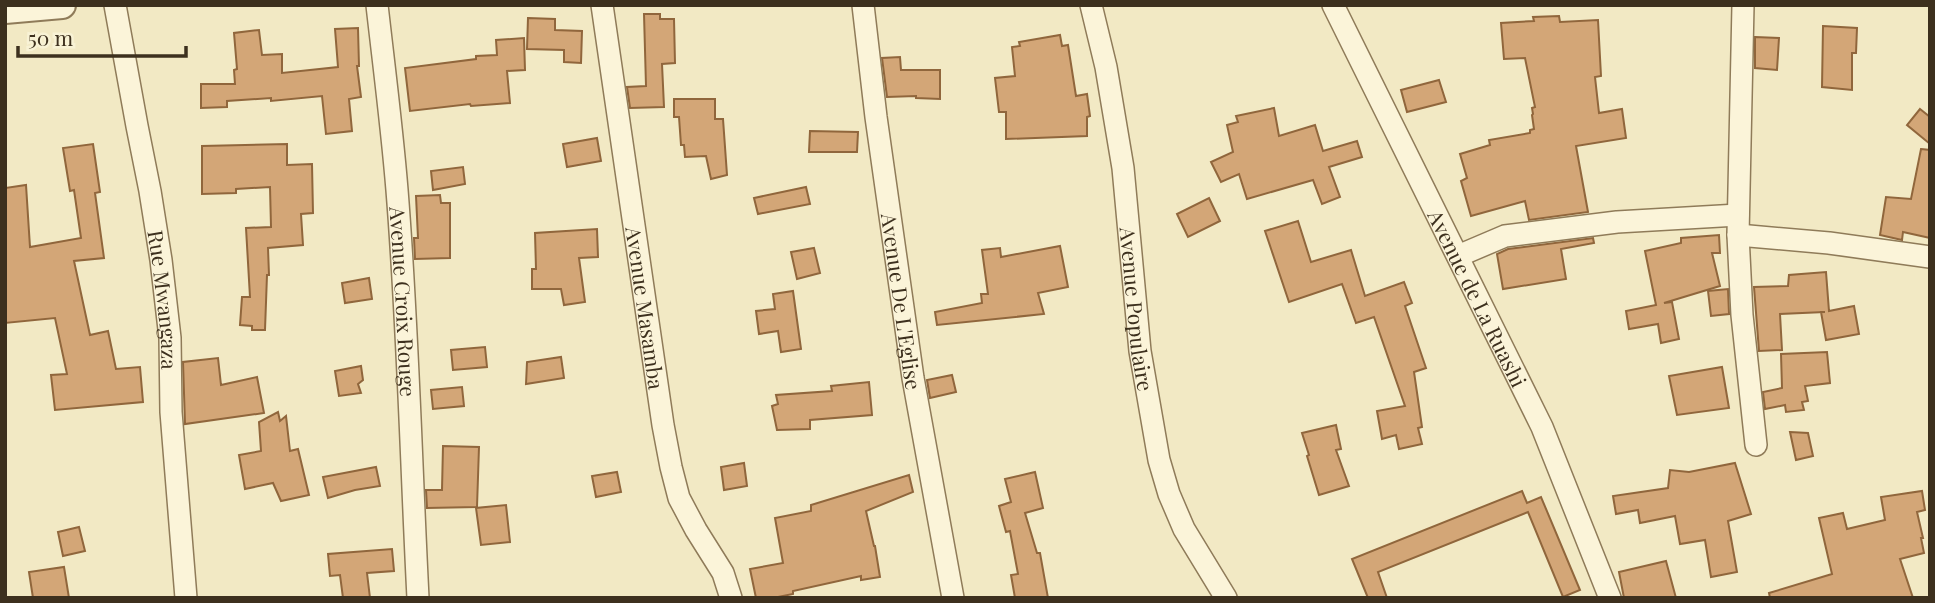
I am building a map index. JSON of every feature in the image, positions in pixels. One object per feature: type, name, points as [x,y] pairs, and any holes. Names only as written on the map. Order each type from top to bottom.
[{"type":"street","points":[[5,10],[62,5]]},
{"type":"street","name":"Rue Mwangaza","points":[[115,5],[161,260],[170,338],[171,412],[186,598]]},
{"type":"street","name":"Avenue Croix Rouge","points":[[377,5],[397,190],[418,598]]},
{"type":"street","name":"Avenue Masamba","points":[[601,5],[671,467],[679,498],[723,573],[731,598]]},
{"type":"street","name":"Avenue De L'Eglise","points":[[863,5],[913,378],[953,598]]},
{"type":"street","name":"Avenue Populaire","points":[[1091,5],[1106,67],[1123,168],[1140,352],[1159,460],[1169,494],[1184,529],[1226,598]]},
{"type":"street","name":"Avenue de La Ruashi","points":[[1333,5],[1542,427],[1610,598]]},
{"type":"street","points":[[1743,5],[1738,225],[1742,315],[1756,445]]},
{"type":"street","points":[[1458,256],[1506,236],[1616,222],[1738,225],[1829,243],[1930,257]]},
{"type":"building","points":[[644,14],[660,14],[660,19],[674,19],[675,63],[662,64],[664,107],[630,108],[627,87],[646,86]]},
{"type":"building","points":[[1559,16],[1560,22],[1598,20],[1601,76],[1595,77],[1599,113],[1622,109],[1626,138],[1576,146],[1588,212],[1529,220],[1525,201],[1471,216],[1461,181],[1467,178],[1460,154],[1490,145],[1489,140],[1530,133],[1530,130],[1534,129],[1532,108],[1535,107],[1525,58],[1504,59],[1501,23],[1534,21],[1533,17]]},
{"type":"building","points":[[528,18],[555,19],[555,30],[582,31],[581,63],[564,62],[564,50],[527,49]]},
{"type":"building","points":[[1823,26],[1857,28],[1856,53],[1852,53],[1852,90],[1822,87]]},
{"type":"building","points":[[358,28],[357,66],[361,97],[349,99],[352,131],[326,134],[322,96],[271,101],[271,98],[227,101],[227,107],[201,108],[201,84],[235,84],[234,70],[237,69],[234,33],[259,30],[262,55],[282,54],[282,73],[338,67],[335,29]]},
{"type":"building","points":[[1060,35],[1062,46],[1068,45],[1076,96],[1087,94],[1090,116],[1087,117],[1087,136],[1006,139],[1006,112],[999,112],[995,78],[1015,76],[1012,47],[1020,46],[1019,42]]},
{"type":"building","points":[[1755,37],[1779,38],[1777,70],[1755,68]]},
{"type":"building","points":[[524,38],[525,70],[507,71],[510,103],[470,104],[410,111],[405,68],[497,55],[496,40]]},
{"type":"building","points":[[900,57],[901,70],[940,70],[940,99],[887,97],[882,58]]},
{"type":"building","points":[[1439,80],[1446,102],[1407,112],[1401,90]]},
{"type":"building","points":[[674,99],[715,99],[715,119],[723,119],[727,175],[711,179],[706,156],[685,157],[684,145],[681,145],[679,117],[674,117]]},
{"type":"building","points":[[1274,108],[1279,136],[1315,125],[1323,151],[1357,141],[1362,157],[1329,167],[1340,197],[1322,204],[1313,180],[1247,199],[1239,174],[1221,182],[1211,162],[1233,152],[1227,125],[1238,122],[1236,116]]},
{"type":"building","points":[[1920,109],[1930,117],[1930,144],[1907,125]]},
{"type":"building","points":[[810,131],[858,132],[857,152],[809,152]]},
{"type":"building","points":[[597,138],[601,161],[567,167],[563,144]]},
{"type":"building","points":[[93,144],[100,192],[95,193],[104,258],[74,261],[90,335],[108,331],[116,369],[140,367],[143,402],[55,410],[51,375],[67,374],[55,318],[5,323],[5,188],[26,185],[30,247],[81,238],[74,190],[70,191],[63,148]]},
{"type":"building","points":[[287,144],[287,165],[312,164],[313,213],[301,214],[303,245],[268,248],[265,330],[252,330],[252,326],[240,325],[242,297],[250,297],[246,228],[271,227],[270,187],[236,189],[236,193],[202,194],[202,146]]},
{"type":"building","points":[[1921,149],[1930,150],[1930,238],[1903,232],[1902,240],[1880,235],[1886,197],[1911,199]]},
{"type":"building","points":[[463,167],[465,184],[433,190],[431,171]]},
{"type":"building","points":[[806,187],[810,204],[758,214],[754,198]]},
{"type":"building","points":[[440,195],[441,203],[450,203],[450,258],[415,259],[414,238],[418,238],[416,196]]},
{"type":"building","points":[[1209,198],[1220,221],[1188,237],[1177,214]]},
{"type":"building","points":[[1298,221],[1311,262],[1351,250],[1365,296],[1404,282],[1412,303],[1405,306],[1426,368],[1414,372],[1422,427],[1418,428],[1422,444],[1399,449],[1396,435],[1382,439],[1377,411],[1405,406],[1374,317],[1356,323],[1342,284],[1289,302],[1265,231]]},
{"type":"building","points":[[597,229],[598,257],[579,258],[585,302],[564,305],[561,289],[532,289],[532,269],[536,269],[535,233]]},
{"type":"building","points":[[1719,235],[1720,253],[1712,253],[1720,286],[1664,303],[1672,302],[1679,339],[1661,343],[1658,324],[1629,329],[1626,311],[1656,305],[1645,251],[1681,243],[1681,238]]},
{"type":"building","points":[[1593,238],[1594,243],[1561,249],[1566,279],[1503,289],[1497,254],[1508,249]]},
{"type":"building","points":[[1060,246],[1068,287],[1038,293],[1044,314],[937,325],[935,312],[982,303],[981,294],[988,294],[982,250],[1000,248],[1001,257]]},
{"type":"building","points":[[814,248],[820,273],[797,279],[791,252]]},
{"type":"building","points":[[1826,272],[1829,311],[1854,306],[1859,334],[1826,340],[1821,312],[1780,314],[1782,350],[1759,351],[1754,287],[1788,286],[1789,275]]},
{"type":"building","points":[[369,278],[372,299],[345,303],[342,283]]},
{"type":"building","points":[[1728,289],[1729,314],[1711,316],[1708,291]]},
{"type":"building","points":[[793,291],[801,349],[781,352],[778,331],[759,334],[756,311],[775,309],[773,294]]},
{"type":"building","points":[[485,347],[487,367],[453,370],[451,350]]},
{"type":"building","points":[[1827,352],[1830,383],[1805,386],[1808,401],[1802,402],[1804,410],[1786,412],[1785,405],[1765,409],[1763,392],[1782,388],[1781,354]]},
{"type":"building","points":[[561,357],[564,378],[526,384],[527,362]]},
{"type":"building","points":[[218,358],[221,385],[257,377],[264,413],[185,424],[183,362]]},
{"type":"building","points":[[361,366],[363,380],[358,384],[361,393],[339,396],[335,371]]},
{"type":"building","points":[[1722,367],[1729,408],[1677,415],[1669,376]]},
{"type":"building","points":[[952,375],[956,392],[930,398],[927,380]]},
{"type":"building","points":[[869,382],[872,415],[810,420],[810,429],[777,430],[772,406],[778,404],[776,395],[832,391],[831,386]]},
{"type":"building","points":[[462,387],[464,406],[433,409],[431,390]]},
{"type":"building","points":[[278,412],[280,421],[286,416],[290,451],[298,449],[309,495],[281,501],[273,483],[245,489],[239,455],[261,451],[259,422]]},
{"type":"building","points":[[1336,425],[1341,449],[1336,450],[1349,486],[1319,495],[1302,433]]},
{"type":"building","points":[[1790,432],[1808,433],[1813,456],[1796,460]]},
{"type":"building","points":[[443,446],[479,447],[477,507],[427,508],[426,490],[442,490]]},
{"type":"building","points":[[744,463],[747,486],[724,490],[721,467]]},
{"type":"building","points":[[1735,463],[1751,514],[1728,521],[1737,572],[1711,577],[1705,540],[1680,544],[1675,516],[1640,523],[1638,510],[1616,514],[1613,496],[1668,488],[1670,470],[1689,472]]},
{"type":"building","points":[[376,467],[380,486],[328,498],[323,477]]},
{"type":"building","points":[[617,472],[621,492],[596,497],[592,476]]},
{"type":"building","points":[[1035,472],[1043,508],[1025,513],[1037,553],[1040,553],[1048,598],[1015,598],[1011,575],[1018,574],[1010,531],[1006,532],[999,506],[1011,502],[1005,479]]},
{"type":"building","points":[[909,475],[913,492],[866,511],[880,577],[861,580],[861,576],[793,591],[793,594],[756,598],[750,569],[783,563],[775,518],[811,511],[811,505]]},
{"type":"building","points":[[1522,491],[1527,503],[1541,497],[1580,590],[1563,597],[1528,512],[1378,572],[1387,598],[1368,598],[1352,559]]},
{"type":"building","points":[[1922,491],[1925,510],[1917,512],[1924,553],[1900,559],[1913,598],[1770,598],[1769,593],[1832,574],[1819,518],[1843,513],[1847,529],[1885,520],[1881,497]]},
{"type":"building","points":[[506,505],[510,542],[481,545],[476,508]]},
{"type":"building","points":[[79,527],[85,551],[63,556],[58,532]]},
{"type":"building","points":[[392,549],[394,571],[367,573],[370,598],[343,598],[340,575],[330,576],[328,554]]},
{"type":"building","points":[[1666,561],[1676,598],[1624,598],[1619,572]]},
{"type":"building","points":[[64,567],[69,598],[33,598],[29,572]]}]
